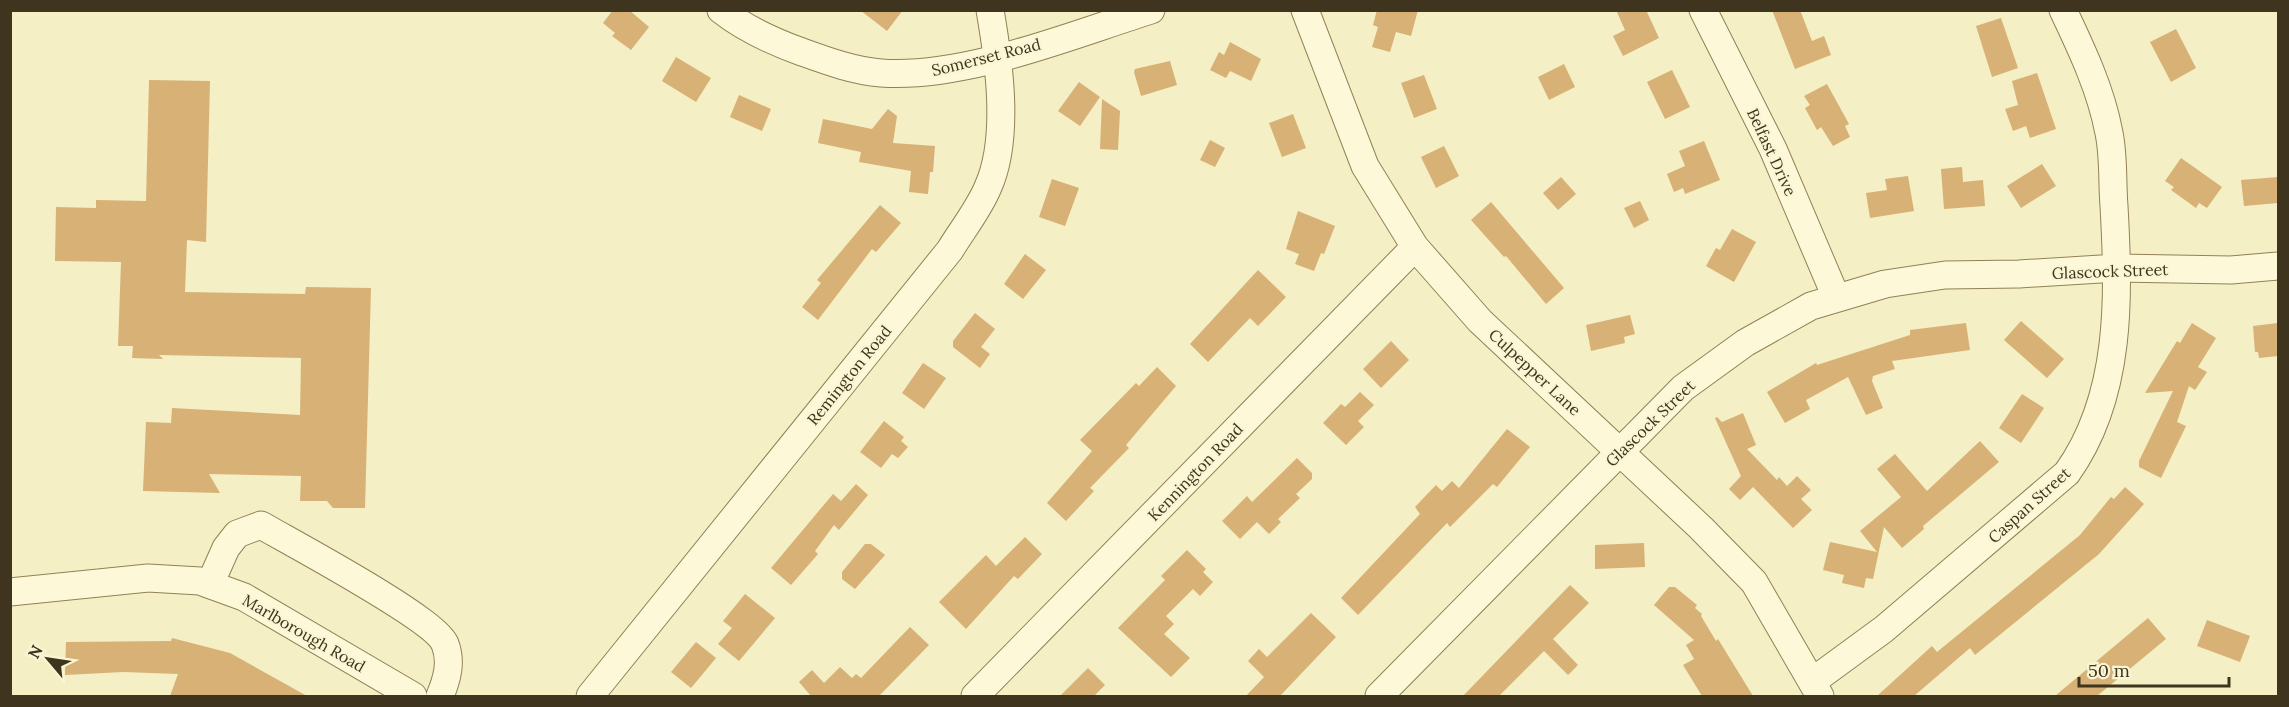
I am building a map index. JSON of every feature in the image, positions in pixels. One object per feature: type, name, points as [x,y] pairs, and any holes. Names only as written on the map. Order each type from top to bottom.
[{"type":"street","name":"Somerset Road","points":[[721,10],[775,43],[834,64],[881,73],[933,72],[999,57],[1151,10]]},
{"type":"street","name":"Remington Road","points":[[590,696],[950,250],[988,187],[1000,135],[999,57],[990,10]]},
{"type":"street","name":"Culpepper Lane","points":[[1305,10],[1365,166],[1415,247],[1480,321],[1551,386],[1618,453],[1701,528],[1754,582],[1817,689]]},
{"type":"street","name":"Belfast Drive","points":[[1703,10],[1773,149],[1836,297]]},
{"type":"street","name":"Caspan Street","points":[[1817,689],[2067,473],[2084,449],[2103,404],[2115,330],[2117,268],[2109,134],[2090,66],[2062,10]]},
{"type":"street","name":"Kennington Road","points":[[975,696],[1415,247]]},
{"type":"street","name":"Glascock Street","points":[[1379,696],[1683,388],[1745,343],[1811,306],[1885,284],[1946,275],[2019,274],[2117,268],[2231,270],[2278,266]]},
{"type":"street","points":[[210,584],[226,548],[237,534],[261,525],[418,617],[444,641],[450,663],[440,696]]},
{"type":"street","name":"Marlborough Road","points":[[10,591],[148,578],[200,581],[244,597],[413,696]]},
{"type":"building","points":[[613,10],[629,10],[649,27],[631,50],[612,36],[615,33],[603,23]]},
{"type":"building","points":[[860,10],[903,10],[887,31]]},
{"type":"building","points":[[1377,10],[1418,10],[1411,36],[1396,32],[1390,52],[1372,47],[1378,27],[1373,25]]},
{"type":"building","points":[[1616,10],[1646,10],[1659,38],[1623,56],[1613,36],[1625,30]]},
{"type":"building","points":[[1772,10],[1800,10],[1812,41],[1824,36],[1831,55],[1795,69]]},
{"type":"building","points":[[2001,18],[2018,68],[1992,77],[1976,26]]},
{"type":"building","points":[[2176,29],[2196,68],[2171,82],[2150,42]]},
{"type":"building","points":[[1230,42],[1261,59],[1251,81],[1230,71],[1226,78],[1210,70],[1219,52],[1224,55]]},
{"type":"building","points":[[676,57],[711,78],[696,102],[662,81]]},
{"type":"building","points":[[1170,61],[1177,85],[1141,96],[1135,69]]},
{"type":"building","points":[[1564,64],[1575,87],[1549,100],[1538,77]]},
{"type":"building","points":[[1672,70],[1690,107],[1665,119],[1647,82]]},
{"type":"building","points":[[2037,73],[2056,129],[2030,138],[2026,126],[2013,131],[2005,109],[2018,105],[2012,81]]},
{"type":"building","points":[[1424,75],[1437,109],[1414,118],[1401,83]]},
{"type":"building","points":[[149,80],[210,81],[206,242],[187,240],[185,292],[305,294],[306,287],[371,288],[365,508],[333,508],[327,501],[300,501],[301,476],[209,474],[220,493],[143,491],[146,422],[171,423],[172,408],[300,415],[301,358],[159,355],[163,359],[132,358],[133,346],[118,346],[121,262],[55,261],[56,207],[96,208],[96,200],[146,201]]},
{"type":"building","points":[[1079,82],[1100,97],[1080,126],[1058,111]]},
{"type":"building","points":[[1827,84],[1849,124],[1845,126],[1850,137],[1833,146],[1821,127],[1817,130],[1805,108],[1810,105],[1804,96]]},
{"type":"building","points":[[739,95],[771,109],[762,131],[730,117]]},
{"type":"building","points":[[1102,99],[1120,111],[1118,150],[1100,149]]},
{"type":"building","points":[[888,109],[897,116],[893,143],[935,146],[928,194],[909,192],[911,171],[859,162],[861,152],[818,143],[823,119],[872,129]]},
{"type":"building","points":[[1293,114],[1306,148],[1282,157],[1269,123]]},
{"type":"building","points":[[1210,140],[1225,148],[1215,167],[1200,160]]},
{"type":"building","points":[[1704,141],[1720,180],[1685,194],[1683,188],[1674,192],[1667,174],[1685,166],[1679,151]]},
{"type":"building","points":[[1444,146],[1459,176],[1436,188],[1421,157]]},
{"type":"building","points":[[2181,158],[2222,187],[2207,208],[2199,203],[2196,208],[2171,190],[2174,187],[2165,181]]},
{"type":"building","points":[[2042,164],[2056,186],[2021,208],[2007,186]]},
{"type":"building","points":[[1962,167],[1963,182],[1983,180],[1985,206],[1944,209],[1941,169]]},
{"type":"building","points":[[1908,176],[1914,211],[1870,218],[1866,193],[1887,190],[1885,179]]},
{"type":"building","points":[[1561,177],[1576,194],[1558,210],[1543,193]]},
{"type":"building","points":[[2278,177],[2278,203],[2244,206],[2241,180]]},
{"type":"building","points":[[1052,179],[1079,188],[1065,226],[1039,217]]},
{"type":"building","points":[[1640,201],[1649,220],[1634,228],[1624,208]]},
{"type":"building","points":[[1491,202],[1564,288],[1546,304],[1506,256],[1504,257],[1471,220]]},
{"type":"building","points":[[880,205],[901,223],[876,252],[872,249],[818,320],[802,307],[821,283],[817,280]]},
{"type":"building","points":[[1298,211],[1335,226],[1324,254],[1321,253],[1314,271],[1295,264],[1299,254],[1286,249]]},
{"type":"building","points":[[1732,229],[1756,242],[1734,282],[1706,266],[1716,248],[1720,250]]},
{"type":"building","points":[[1025,254],[1046,270],[1023,299],[1004,284]]},
{"type":"building","points":[[1258,270],[1286,297],[1258,326],[1250,318],[1208,362],[1190,344]]},
{"type":"building","points":[[975,313],[995,329],[981,347],[990,354],[980,368],[953,347],[953,341]]},
{"type":"building","points":[[1630,315],[1635,334],[1624,337],[1625,343],[1591,351],[1586,325]]},
{"type":"building","points":[[2021,321],[2064,359],[2047,378],[2004,340]]},
{"type":"building","points":[[1966,323],[1970,350],[1892,361],[1895,369],[1873,376],[1872,381],[1883,408],[1866,415],[1848,377],[1806,400],[1810,409],[1785,423],[1767,392],[1816,363],[1817,365],[1910,335],[1910,330]]},
{"type":"building","points":[[2192,323],[2216,338],[2198,367],[2207,372],[2195,390],[2189,386],[2177,422],[2186,426],[2161,478],[2139,467],[2139,461],[2173,391],[2145,393],[2177,341],[2180,343]]},
{"type":"building","points":[[2278,323],[2278,356],[2259,358],[2258,352],[2255,352],[2253,326]]},
{"type":"building","points":[[1391,341],[1409,360],[1381,388],[1363,369]]},
{"type":"building","points":[[923,363],[946,378],[924,409],[902,393]]},
{"type":"building","points":[[1157,367],[1176,386],[1126,445],[1129,448],[1090,488],[1094,491],[1066,521],[1047,503],[1092,451],[1080,440],[1136,383],[1139,386]]},
{"type":"building","points":[[1360,392],[1374,405],[1358,421],[1364,427],[1346,445],[1323,423],[1341,404],[1345,407]]},
{"type":"building","points":[[2022,394],[2044,408],[2021,443],[1999,428]]},
{"type":"building","points":[[1743,413],[1756,445],[1747,449],[1777,480],[1779,477],[1787,486],[1797,476],[1811,490],[1801,499],[1812,510],[1793,528],[1753,487],[1740,500],[1729,489],[1741,476],[1715,418],[1717,417],[1722,422]]},
{"type":"building","points":[[884,421],[904,437],[901,441],[908,447],[898,458],[892,454],[881,468],[860,452]]},
{"type":"building","points":[[1507,429],[1530,447],[1497,487],[1493,484],[1450,527],[1447,523],[1358,615],[1341,598],[1420,514],[1415,507],[1436,485],[1442,491],[1452,481],[1459,488]]},
{"type":"building","points":[[1980,441],[1999,462],[1923,526],[1924,529],[1902,548],[1884,527],[1873,579],[1866,578],[1864,588],[1842,583],[1844,575],[1823,570],[1830,542],[1877,552],[1860,531],[1901,497],[1877,469],[1895,454],[1927,491]]},
{"type":"building","points":[[1297,458],[1312,473],[1312,479],[1296,494],[1300,498],[1278,519],[1281,522],[1269,534],[1257,522],[1240,539],[1222,521],[1247,496],[1252,502]]},
{"type":"building","points":[[856,484],[868,495],[839,530],[834,525],[815,551],[818,554],[791,585],[771,568],[833,494],[841,501]]},
{"type":"building","points":[[2125,487],[2144,504],[2099,554],[1975,655],[1970,648],[1914,696],[1877,696],[1932,646],[1937,652],[2080,535],[2111,497],[2114,499]]},
{"type":"building","points":[[1025,537],[1042,554],[1018,579],[1014,576],[966,629],[939,602],[986,555],[996,566]]},
{"type":"building","points":[[1644,543],[1645,567],[1595,569],[1595,545]]},
{"type":"building","points":[[865,544],[871,544],[885,555],[855,589],[842,579],[842,572]]},
{"type":"building","points":[[1187,550],[1206,569],[1203,572],[1213,582],[1200,596],[1193,589],[1166,616],[1174,624],[1164,634],[1190,658],[1171,677],[1118,628],[1165,580],[1161,576]]},
{"type":"building","points":[[1570,585],[1589,603],[1553,639],[1578,665],[1568,675],[1544,651],[1499,696],[1463,696]]},
{"type":"building","points":[[1669,587],[1675,587],[1697,605],[1695,608],[1702,614],[1701,616],[1716,641],[1718,639],[1753,696],[1702,696],[1683,665],[1694,659],[1686,645],[1694,640],[1654,605]]},
{"type":"building","points":[[745,594],[775,618],[739,661],[718,644],[732,628],[723,621]]},
{"type":"building","points":[[1311,613],[1336,637],[1280,696],[1246,696],[1264,677],[1248,661],[1259,649],[1267,657]]},
{"type":"building","points":[[2148,618],[2166,639],[2097,696],[2055,696]]},
{"type":"building","points":[[2207,620],[2250,636],[2240,662],[2197,646]]},
{"type":"building","points":[[910,627],[929,645],[879,696],[811,696],[799,682],[812,670],[824,683],[840,667],[852,678],[856,674],[861,678]]},
{"type":"building","points":[[172,638],[230,653],[307,696],[170,696],[178,674],[123,672],[65,675],[66,642],[171,641]]},
{"type":"building","points":[[696,642],[716,658],[691,688],[671,672]]},
{"type":"building","points":[[1088,668],[1105,685],[1094,696],[1060,696]]}]
